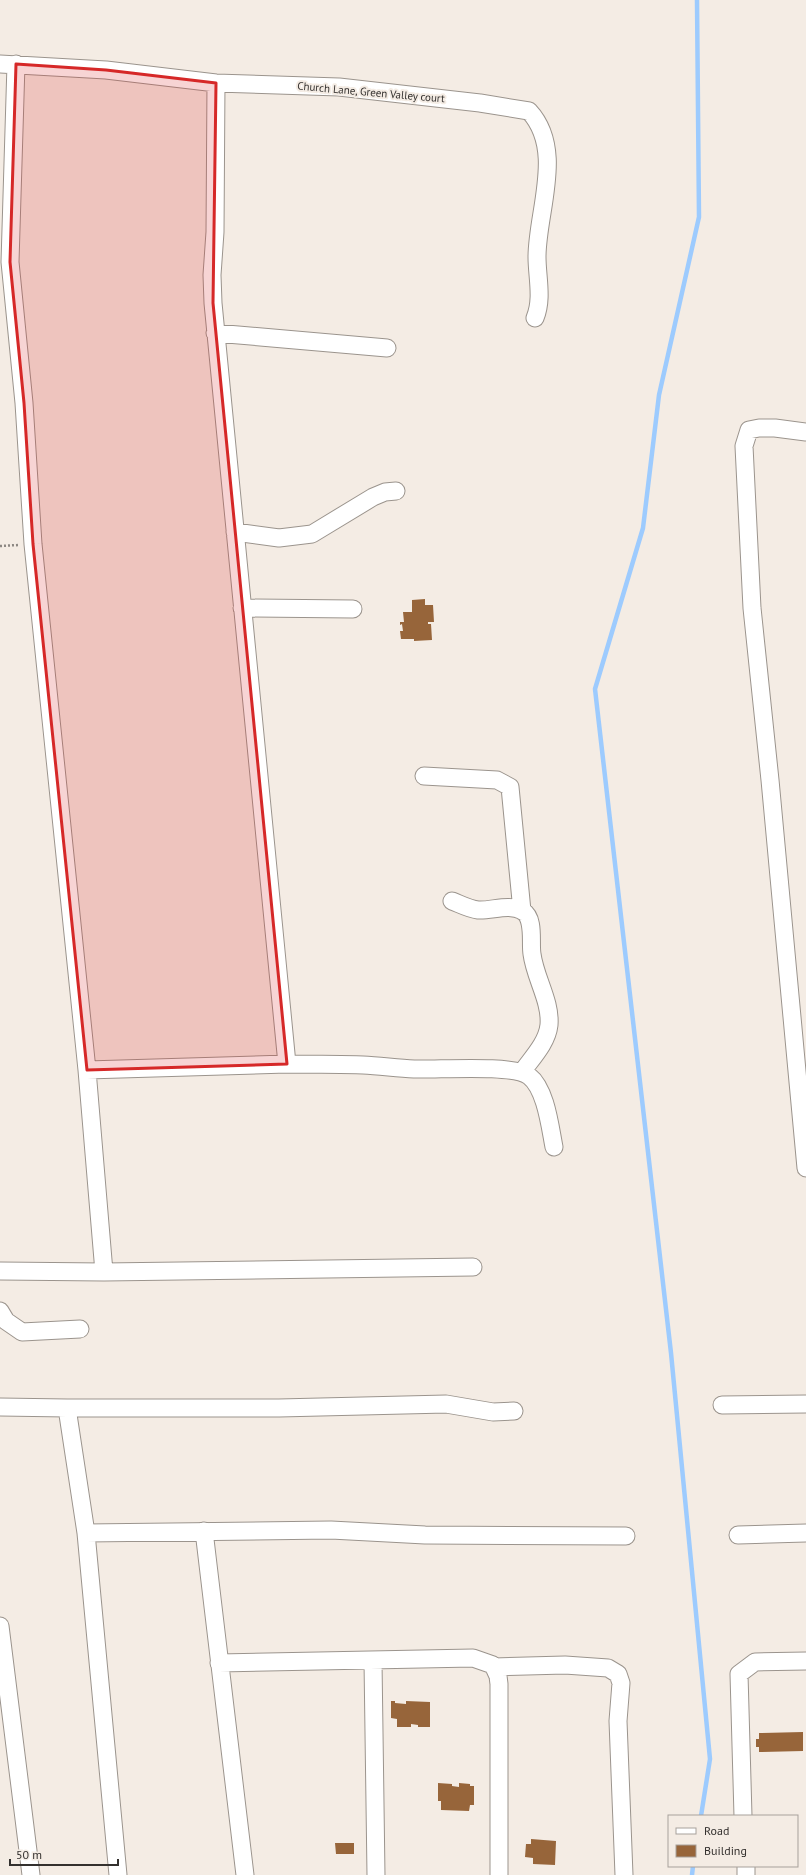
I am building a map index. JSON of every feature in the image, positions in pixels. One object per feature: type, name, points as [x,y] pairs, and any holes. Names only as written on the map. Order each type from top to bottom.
[{"type":"street","name":"Church Lane, Green Valley court","points":[[8,64],[106,70],[216,83],[339,87],[473,102],[529,111],[542,129],[546,145],[547,165],[543,214],[538,240],[537,258],[539,273],[539,299],[538,311],[535,318]]},
{"type":"street","points":[[8,64],[10,262],[24,403],[33,544],[87,1070],[104,1272]]},
{"type":"street","points":[[216,83],[215,232],[212,275],[216,333],[287,1064]]},
{"type":"street","points":[[216,333],[387,348]]},
{"type":"street","points":[[806,432],[759,428],[749,430],[744,446],[752,608],[770,780],[806,1168]]},
{"type":"street","points":[[235,532],[279,538],[312,534],[360,507],[373,497],[385,492],[396,491]]},
{"type":"street","points":[[242,608],[353,609]]},
{"type":"street","points":[[424,776],[497,780],[510,788],[522,911]]},
{"type":"street","points":[[452,901],[477,910],[513,908],[522,911],[527,915],[530,922],[534,964],[546,1006],[549,1026],[540,1048],[522,1072]]},
{"type":"street","points":[[87,1070],[287,1064],[361,1065],[415,1069],[494,1070],[522,1072],[530,1077],[538,1086],[549,1120],[554,1147]]},
{"type":"street","points":[[0,1272],[473,1267]]},
{"type":"street","points":[[0,1311],[6,1321],[22,1332],[80,1329]]},
{"type":"street","points":[[0,1407],[279,1408],[446,1404],[493,1412],[514,1411]]},
{"type":"street","points":[[722,1405],[806,1404]]},
{"type":"street","points":[[67,1408],[86,1533],[118,1875]]},
{"type":"street","points":[[86,1533],[331,1530],[425,1535],[626,1536]]},
{"type":"street","points":[[204,1531],[245,1875]]},
{"type":"street","points":[[738,1535],[806,1533]]},
{"type":"street","points":[[0,1626],[31,1875]]},
{"type":"street","points":[[219,1663],[473,1658],[490,1663],[494,1667],[498,1676],[499,1684],[499,1875]]},
{"type":"street","points":[[373,1661],[376,1875]]},
{"type":"street","points":[[743,1815],[739,1674],[755,1662],[806,1661]]},
{"type":"street","points":[[494,1667],[565,1665],[608,1668],[618,1674],[621,1683],[618,1721],[624,1875]]},
{"type":"highlighted area","points":[[16,64],[106,70],[216,83],[213,303],[287,1064],[87,1070],[33,544],[24,403],[10,262]]},
{"type":"building","points":[[425,599],[425,605],[433,605],[434,622],[428,622],[428,624],[431,624],[432,640],[414,641],[414,639],[401,639],[400,631],[403,631],[402,624],[400,625],[400,622],[404,622],[403,612],[412,612],[412,600]]},
{"type":"building","points":[[391,1701],[406,1704],[406,1701],[430,1702],[430,1727],[418,1727],[418,1725],[411,1724],[411,1727],[397,1727],[397,1719],[391,1718]]},
{"type":"building","points":[[803,1732],[803,1751],[759,1752],[759,1747],[756,1747],[756,1739],[759,1739],[759,1733]]},
{"type":"building","points":[[438,1783],[452,1784],[452,1786],[459,1787],[459,1783],[474,1786],[474,1805],[470,1805],[469,1811],[441,1810],[441,1801],[438,1801]]},
{"type":"building","points":[[531,1839],[556,1841],[555,1865],[533,1864],[533,1858],[525,1857],[526,1844],[531,1844]]},
{"type":"building","points":[[335,1843],[354,1843],[354,1854],[336,1854]]},
{"type":"waterway","points":[[697,0],[699,217],[659,395],[643,528],[595,689],[671,1353],[710,1759],[701,1815]]},
{"type":"waterway","points":[[692,1875],[693,1867]]}]
